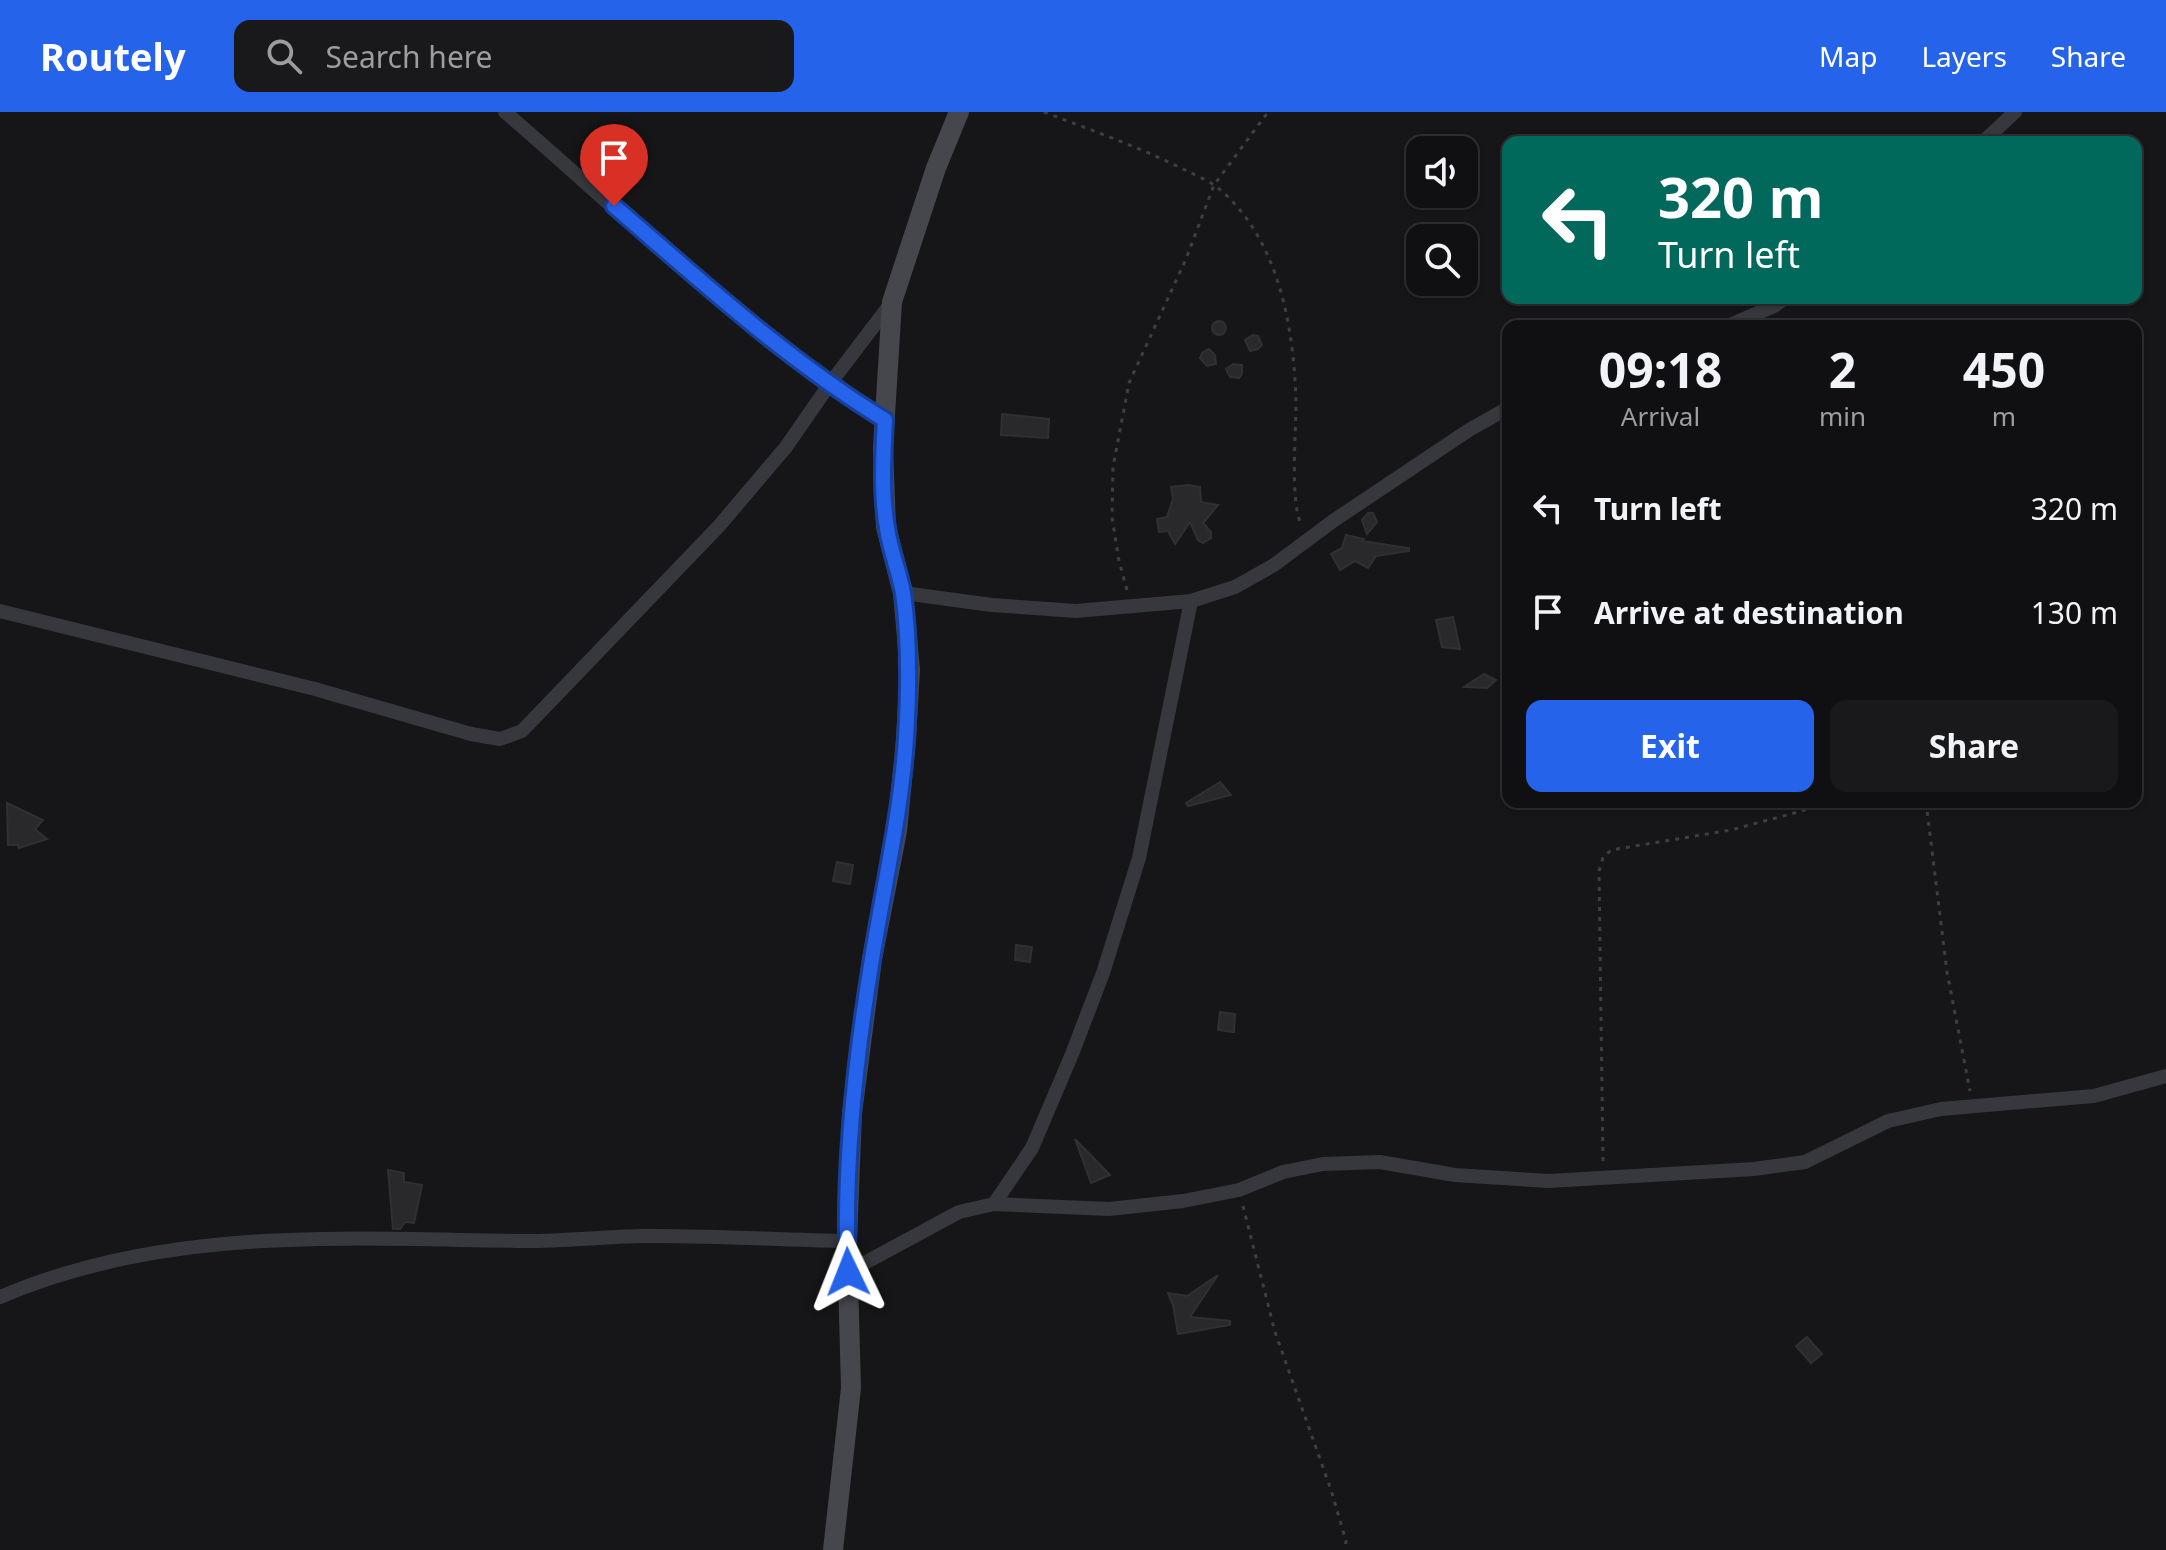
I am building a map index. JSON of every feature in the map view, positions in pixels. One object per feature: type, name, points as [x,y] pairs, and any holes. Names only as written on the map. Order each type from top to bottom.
[{"type":"street","points":[[505,112],[701,282],[829,385],[885,420]]},
{"type":"street","points":[[833,1550],[851,1388],[847,1241],[852,1113],[872,959],[897,831],[910,670],[903,593],[886,527],[883,447],[892,302],[936,168],[959,112]]},
{"type":"street","points":[[1989,136],[2015,112]]},
{"type":"street","points":[[0,611],[315,689],[471,734],[500,739],[522,731],[719,526],[786,447],[892,302]]},
{"type":"street","points":[[1742,320],[1777,304]]},
{"type":"street","points":[[903,593],[992,605],[1076,611],[1191,601],[1235,587],[1274,565],[1469,430],[1502,411]]},
{"type":"street","points":[[994,1204],[1032,1148],[1103,973],[1139,858],[1191,601]]},
{"type":"street","points":[[848,1272],[959,1212],[994,1204],[1109,1209],[1183,1201],[1239,1190],[1283,1172],[1323,1164],[1380,1162],[1455,1175],[1549,1181],[1754,1169],[1805,1162],[1888,1121],[1941,1109],[2094,1096],[2166,1076]]},
{"type":"street","points":[[0,1297],[44,1278],[140,1254],[296,1238],[529,1241],[643,1236],[847,1241]]},
{"type":"path","points":[[1044,112],[1156,155],[1214,185],[1238,207],[1256,230],[1271,263],[1287,315],[1295,372],[1294,502],[1309,539]]},
{"type":"path","points":[[1131,606],[1112,517],[1113,467],[1129,383],[1186,259],[1214,185],[1268,112]]},
{"type":"path","points":[[1603,1177],[1599,871],[1603,858],[1611,850],[1731,830],[1813,808]]},
{"type":"path","points":[[1927,808],[1947,972],[1973,1107]]},
{"type":"path","points":[[1239,1190],[1275,1332],[1331,1490],[1346,1541],[1345,1550]]},
{"type":"building","points":[[1219,321],[1226,328],[1219,335],[1212,328]]},
{"type":"building","points":[[1253,335],[1258,336],[1262,345],[1250,351],[1245,340]]},
{"type":"building","points":[[1209,349],[1215,355],[1216,364],[1207,366],[1200,358]]},
{"type":"building","points":[[1233,364],[1242,365],[1239,378],[1230,377],[1226,369]]},
{"type":"building","points":[[1002,414],[1049,419],[1048,438],[1001,435]]},
{"type":"building","points":[[1171,487],[1200,487],[1201,502],[1218,505],[1203,523],[1211,532],[1211,538],[1203,543],[1198,540],[1190,522],[1175,544],[1168,531],[1159,532],[1157,519],[1167,517],[1173,499]]},
{"type":"building","points":[[1368,513],[1373,513],[1377,522],[1367,534],[1362,520]]},
{"type":"building","points":[[1346,535],[1364,539],[1362,541],[1409,548],[1409,551],[1376,556],[1368,568],[1355,561],[1340,570],[1331,554],[1342,548]]},
{"type":"building","points":[[1453,617],[1460,649],[1442,647],[1436,620]]},
{"type":"building","points":[[1484,674],[1496,680],[1487,688],[1464,687]]},
{"type":"building","points":[[1220,782],[1231,795],[1188,806],[1186,803]]},
{"type":"building","points":[[7,803],[43,820],[35,829],[47,839],[19,848],[18,845],[8,845]]},
{"type":"building","points":[[837,862],[853,865],[850,884],[833,881]]},
{"type":"building","points":[[1016,945],[1032,947],[1030,962],[1015,960]]},
{"type":"building","points":[[1220,1012],[1235,1014],[1234,1032],[1218,1030]]},
{"type":"building","points":[[1075,1139],[1110,1175],[1091,1183]]},
{"type":"building","points":[[388,1170],[404,1173],[404,1182],[422,1185],[414,1223],[405,1222],[400,1229],[393,1229]]},
{"type":"building","points":[[1218,1275],[1190,1317],[1230,1321],[1230,1325],[1178,1334],[1168,1293],[1187,1296]]},
{"type":"building","points":[[1807,1337],[1822,1354],[1811,1363],[1796,1346]]},
{"type":"route","points":[[614,206],[701,282],[829,385],[885,420],[886,527],[903,593],[910,670],[897,831],[872,959],[852,1113],[848,1272]]}]
